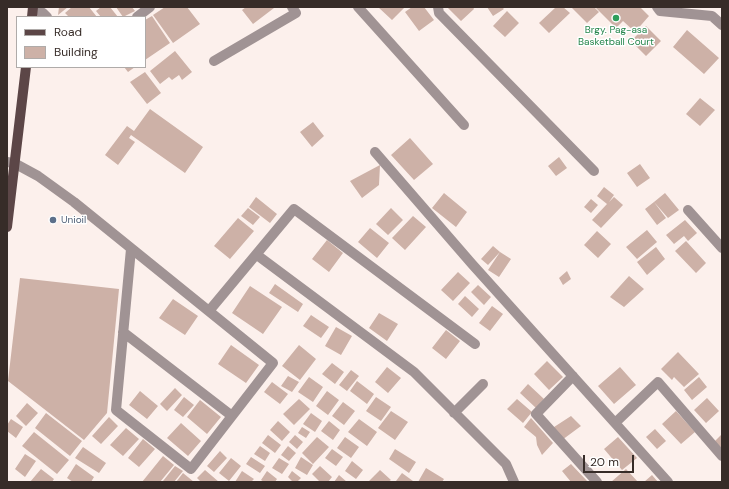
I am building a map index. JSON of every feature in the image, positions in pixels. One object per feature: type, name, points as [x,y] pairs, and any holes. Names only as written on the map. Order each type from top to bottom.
[{"type":"main road","points":[[7,227],[11,163],[26,68]]},
{"type":"street","points":[[138,16],[150,7]]},
{"type":"street","points":[[214,61],[296,12],[292,7]]},
{"type":"street","points":[[358,7],[464,125]]},
{"type":"street","points":[[438,7],[439,13],[594,171]]},
{"type":"street","points":[[657,7],[660,10],[712,16],[722,25]]},
{"type":"street","points":[[32,11],[43,12],[46,16]]},
{"type":"street","points":[[375,152],[668,482]]},
{"type":"street","points":[[11,163],[38,176],[74,202],[273,363],[191,469],[116,410],[131,249]]},
{"type":"street","points":[[209,311],[294,209],[475,344]]},
{"type":"street","points":[[688,210],[722,248]]},
{"type":"street","points":[[257,255],[414,372],[506,464],[514,482]]},
{"type":"street","points":[[123,332],[232,416]]},
{"type":"street","points":[[573,376],[536,414],[597,482]]},
{"type":"street","points":[[615,423],[658,382],[722,456]]},
{"type":"street","points":[[454,413],[482,384]]},
{"type":"building","points":[[59,7],[68,7],[58,15]]},
{"type":"building","points":[[72,7],[89,7],[96,16],[68,16],[65,13]]},
{"type":"building","points":[[101,7],[110,7],[117,16],[100,16],[96,11]]},
{"type":"building","points":[[116,7],[132,7],[135,11],[125,16],[122,16]]},
{"type":"building","points":[[165,7],[187,7],[200,24],[173,43],[153,15]]},
{"type":"building","points":[[246,7],[274,8],[253,24],[242,10]]},
{"type":"building","points":[[378,7],[405,7],[392,20]]},
{"type":"building","points":[[412,7],[424,7],[434,20],[419,31],[405,12]]},
{"type":"building","points":[[447,7],[473,7],[474,9],[461,21]]},
{"type":"building","points":[[487,7],[502,7],[504,9],[493,16]]},
{"type":"building","points":[[556,7],[563,7],[570,13],[549,33],[539,23]]},
{"type":"building","points":[[571,7],[594,7],[599,12],[587,23]]},
{"type":"building","points":[[595,7],[640,7],[649,16],[635,32],[623,21],[616,28]]},
{"type":"building","points":[[507,11],[519,23],[505,37],[493,26]]},
{"type":"building","points":[[152,16],[170,43],[146,59],[146,19]]},
{"type":"building","points":[[646,26],[661,41],[646,56],[631,41]]},
{"type":"building","points":[[687,30],[719,58],[704,74],[673,47]]},
{"type":"building","points":[[175,51],[192,72],[182,80],[179,75],[172,80],[169,77],[160,84],[150,71]]},
{"type":"building","points":[[125,68],[134,68],[128,72]]},
{"type":"building","points":[[145,72],[161,93],[147,104],[130,82]]},
{"type":"building","points":[[700,98],[715,110],[700,126],[686,114]]},
{"type":"building","points":[[150,109],[203,147],[185,173],[131,135],[129,138],[135,142],[118,165],[105,155],[127,126],[134,131]]},
{"type":"building","points":[[313,122],[324,136],[312,147],[300,132]]},
{"type":"building","points":[[410,138],[433,164],[414,180],[391,155]]},
{"type":"building","points":[[559,157],[567,168],[556,176],[548,166]]},
{"type":"building","points":[[640,164],[650,178],[637,187],[627,173]]},
{"type":"building","points":[[380,165],[379,185],[362,198],[350,181]]},
{"type":"building","points":[[604,187],[614,195],[609,202],[614,197],[623,205],[601,228],[592,220],[607,204],[597,196]]},
{"type":"building","points":[[444,193],[467,212],[456,227],[432,208]]},
{"type":"building","points":[[665,193],[679,210],[668,218],[654,202]]},
{"type":"building","points":[[256,197],[277,214],[270,223],[249,207]]},
{"type":"building","points":[[591,199],[598,205],[591,213],[584,207]]},
{"type":"building","points":[[654,202],[666,218],[657,225],[645,209]]},
{"type":"building","points":[[248,208],[260,217],[253,225],[241,216]]},
{"type":"building","points":[[391,208],[403,220],[388,235],[376,224]]},
{"type":"building","points":[[413,216],[426,227],[405,250],[392,238]]},
{"type":"building","points":[[238,218],[254,231],[230,259],[214,246]]},
{"type":"building","points":[[685,220],[697,233],[688,241],[684,236],[674,244],[666,235]]},
{"type":"building","points":[[370,228],[389,243],[377,258],[358,242]]},
{"type":"building","points":[[647,230],[657,242],[637,259],[626,247]]},
{"type":"building","points":[[597,231],[611,244],[598,258],[584,245]]},
{"type":"building","points":[[327,240],[343,253],[329,272],[312,259]]},
{"type":"building","points":[[686,241],[706,263],[696,273],[675,251]]},
{"type":"building","points":[[493,246],[500,252],[488,265],[481,259]]},
{"type":"building","points":[[656,247],[665,259],[647,275],[637,262]]},
{"type":"building","points":[[500,252],[511,259],[499,277],[488,270]]},
{"type":"building","points":[[567,271],[571,279],[563,285],[559,278]]},
{"type":"building","points":[[458,272],[470,283],[453,301],[441,290]]},
{"type":"building","points":[[629,276],[644,289],[624,307],[610,297]]},
{"type":"building","points":[[20,278],[119,289],[107,413],[84,440],[8,381]]},
{"type":"building","points":[[275,284],[303,304],[298,312],[269,293]]},
{"type":"building","points":[[478,285],[491,297],[484,305],[471,292]]},
{"type":"building","points":[[250,286],[282,307],[263,334],[232,313]]},
{"type":"building","points":[[465,296],[479,309],[472,317],[458,304]]},
{"type":"building","points":[[173,299],[198,316],[185,335],[159,318]]},
{"type":"building","points":[[492,306],[503,314],[490,331],[479,323]]},
{"type":"building","points":[[379,313],[398,324],[387,341],[369,328]]},
{"type":"building","points":[[311,315],[329,327],[321,338],[303,326]]},
{"type":"building","points":[[336,327],[352,336],[341,355],[325,346]]},
{"type":"building","points":[[446,330],[460,341],[446,359],[432,348]]},
{"type":"building","points":[[231,345],[259,365],[246,383],[218,364]]},
{"type":"building","points":[[299,345],[316,359],[300,380],[282,366]]},
{"type":"building","points":[[678,352],[699,374],[684,387],[674,377],[672,380],[661,369]]},
{"type":"building","points":[[547,361],[563,377],[549,390],[534,374]]},
{"type":"building","points":[[332,363],[344,372],[335,384],[322,374]]},
{"type":"building","points":[[387,367],[401,378],[388,393],[375,382]]},
{"type":"building","points":[[620,367],[636,385],[614,404],[598,386]]},
{"type":"building","points":[[351,370],[359,376],[347,391],[339,385]]},
{"type":"building","points":[[288,376],[299,382],[292,392],[281,386]]},
{"type":"building","points":[[309,377],[323,387],[313,402],[298,392]]},
{"type":"building","points":[[699,377],[707,387],[692,400],[684,390]]},
{"type":"building","points":[[357,381],[374,394],[367,404],[350,391]]},
{"type":"building","points":[[272,382],[288,394],[280,404],[264,392]]},
{"type":"building","points":[[528,384],[544,399],[536,408],[520,393]]},
{"type":"building","points":[[175,388],[182,395],[167,411],[160,404]]},
{"type":"building","points":[[140,391],[158,406],[147,419],[129,405]]},
{"type":"building","points":[[327,391],[339,400],[328,415],[316,406]]},
{"type":"building","points":[[184,397],[194,405],[183,417],[174,410]]},
{"type":"building","points":[[376,397],[391,407],[381,421],[366,411]]},
{"type":"building","points":[[707,398],[719,411],[706,423],[694,410]]},
{"type":"building","points":[[299,399],[310,409],[294,425],[283,414]]},
{"type":"building","points":[[517,399],[532,412],[523,423],[507,409]]},
{"type":"building","points":[[200,400],[221,417],[207,434],[187,417]]},
{"type":"building","points":[[343,402],[355,411],[344,425],[332,416]]},
{"type":"building","points":[[27,403],[38,413],[26,426],[16,416]]},
{"type":"building","points":[[391,411],[408,422],[395,440],[378,428]]},
{"type":"building","points":[[676,411],[695,432],[681,444],[662,424]]},
{"type":"building","points":[[46,413],[82,441],[70,456],[35,428]]},
{"type":"building","points":[[311,413],[322,421],[315,432],[303,424]]},
{"type":"building","points":[[571,416],[581,426],[562,440],[551,429]]},
{"type":"building","points":[[109,417],[118,426],[101,444],[92,436]]},
{"type":"building","points":[[531,418],[553,443],[542,455],[537,445],[536,437],[524,427]]},
{"type":"building","points":[[11,419],[23,427],[16,438],[7,431],[7,425]]},
{"type":"building","points":[[359,419],[377,432],[367,446],[348,432]]},
{"type":"building","points":[[278,421],[290,432],[282,441],[270,430]]},
{"type":"building","points":[[329,421],[340,430],[333,440],[321,431]]},
{"type":"building","points":[[181,423],[201,441],[188,456],[167,438]]},
{"type":"building","points":[[302,427],[310,432],[306,438],[298,433]]},
{"type":"building","points":[[126,428],[139,439],[123,456],[110,445]]},
{"type":"building","points":[[655,429],[666,441],[657,449],[646,437]]},
{"type":"building","points":[[34,432],[69,460],[57,474],[22,446]]},
{"type":"building","points":[[722,434],[722,450],[714,442]]},
{"type":"building","points":[[268,435],[281,445],[275,453],[262,443]]},
{"type":"building","points":[[295,435],[303,442],[297,449],[289,442]]},
{"type":"building","points":[[317,437],[329,447],[313,464],[302,453]]},
{"type":"building","points":[[345,437],[359,447],[351,458],[337,448]]},
{"type":"building","points":[[618,437],[637,458],[622,470],[604,449]]},
{"type":"building","points":[[143,439],[155,449],[139,467],[128,458]]},
{"type":"building","points":[[260,446],[270,453],[265,461],[254,454]]},
{"type":"building","points":[[288,446],[296,453],[289,461],[281,455]]},
{"type":"building","points":[[83,447],[106,463],[99,473],[75,458]]},
{"type":"building","points":[[332,449],[343,457],[336,466],[325,458]]},
{"type":"building","points":[[395,449],[416,462],[409,473],[389,459]]},
{"type":"building","points":[[220,451],[227,458],[214,472],[207,466]]},
{"type":"building","points":[[25,454],[36,461],[25,477],[15,469]]},
{"type":"building","points":[[163,456],[174,465],[160,482],[142,482]]},
{"type":"building","points":[[251,457],[265,466],[260,473],[246,464]]},
{"type":"building","points":[[301,457],[313,465],[307,475],[295,468]]},
{"type":"building","points":[[231,458],[241,466],[229,481],[219,473]]},
{"type":"building","points":[[279,458],[289,464],[282,474],[272,468]]},
{"type":"building","points":[[352,461],[363,470],[356,479],[345,471]]},
{"type":"building","points":[[76,464],[94,477],[91,482],[73,482],[67,478]]},
{"type":"building","points":[[571,464],[588,482],[571,482],[562,471]]},
{"type":"building","points":[[175,466],[183,471],[174,482],[163,481]]},
{"type":"building","points":[[320,466],[332,477],[328,482],[320,482],[312,474]]},
{"type":"building","points":[[426,468],[444,479],[442,482],[418,482]]},
{"type":"building","points":[[41,469],[54,479],[52,482],[30,482]]},
{"type":"building","points":[[626,469],[638,482],[611,482]]},
{"type":"building","points":[[205,470],[219,482],[201,482],[197,478]]},
{"type":"building","points":[[380,470],[391,480],[388,482],[368,482]]},
{"type":"building","points":[[242,471],[254,479],[251,482],[235,482]]},
{"type":"building","points":[[267,471],[277,479],[275,482],[264,482],[261,480]]},
{"type":"building","points":[[292,471],[301,478],[297,482],[293,482],[288,477]]},
{"type":"building","points":[[183,473],[194,482],[176,482]]},
{"type":"building","points":[[402,473],[413,481],[396,481]]},
{"type":"building","points":[[339,475],[347,482],[334,482]]},
{"type":"building","points":[[652,475],[658,482],[644,482]]},
{"type":"place","name":"Brgy. Pag-asa Basketball Court","points":[[616,18]]},
{"type":"place","name":"Unioil","points":[[53,220]]}]
